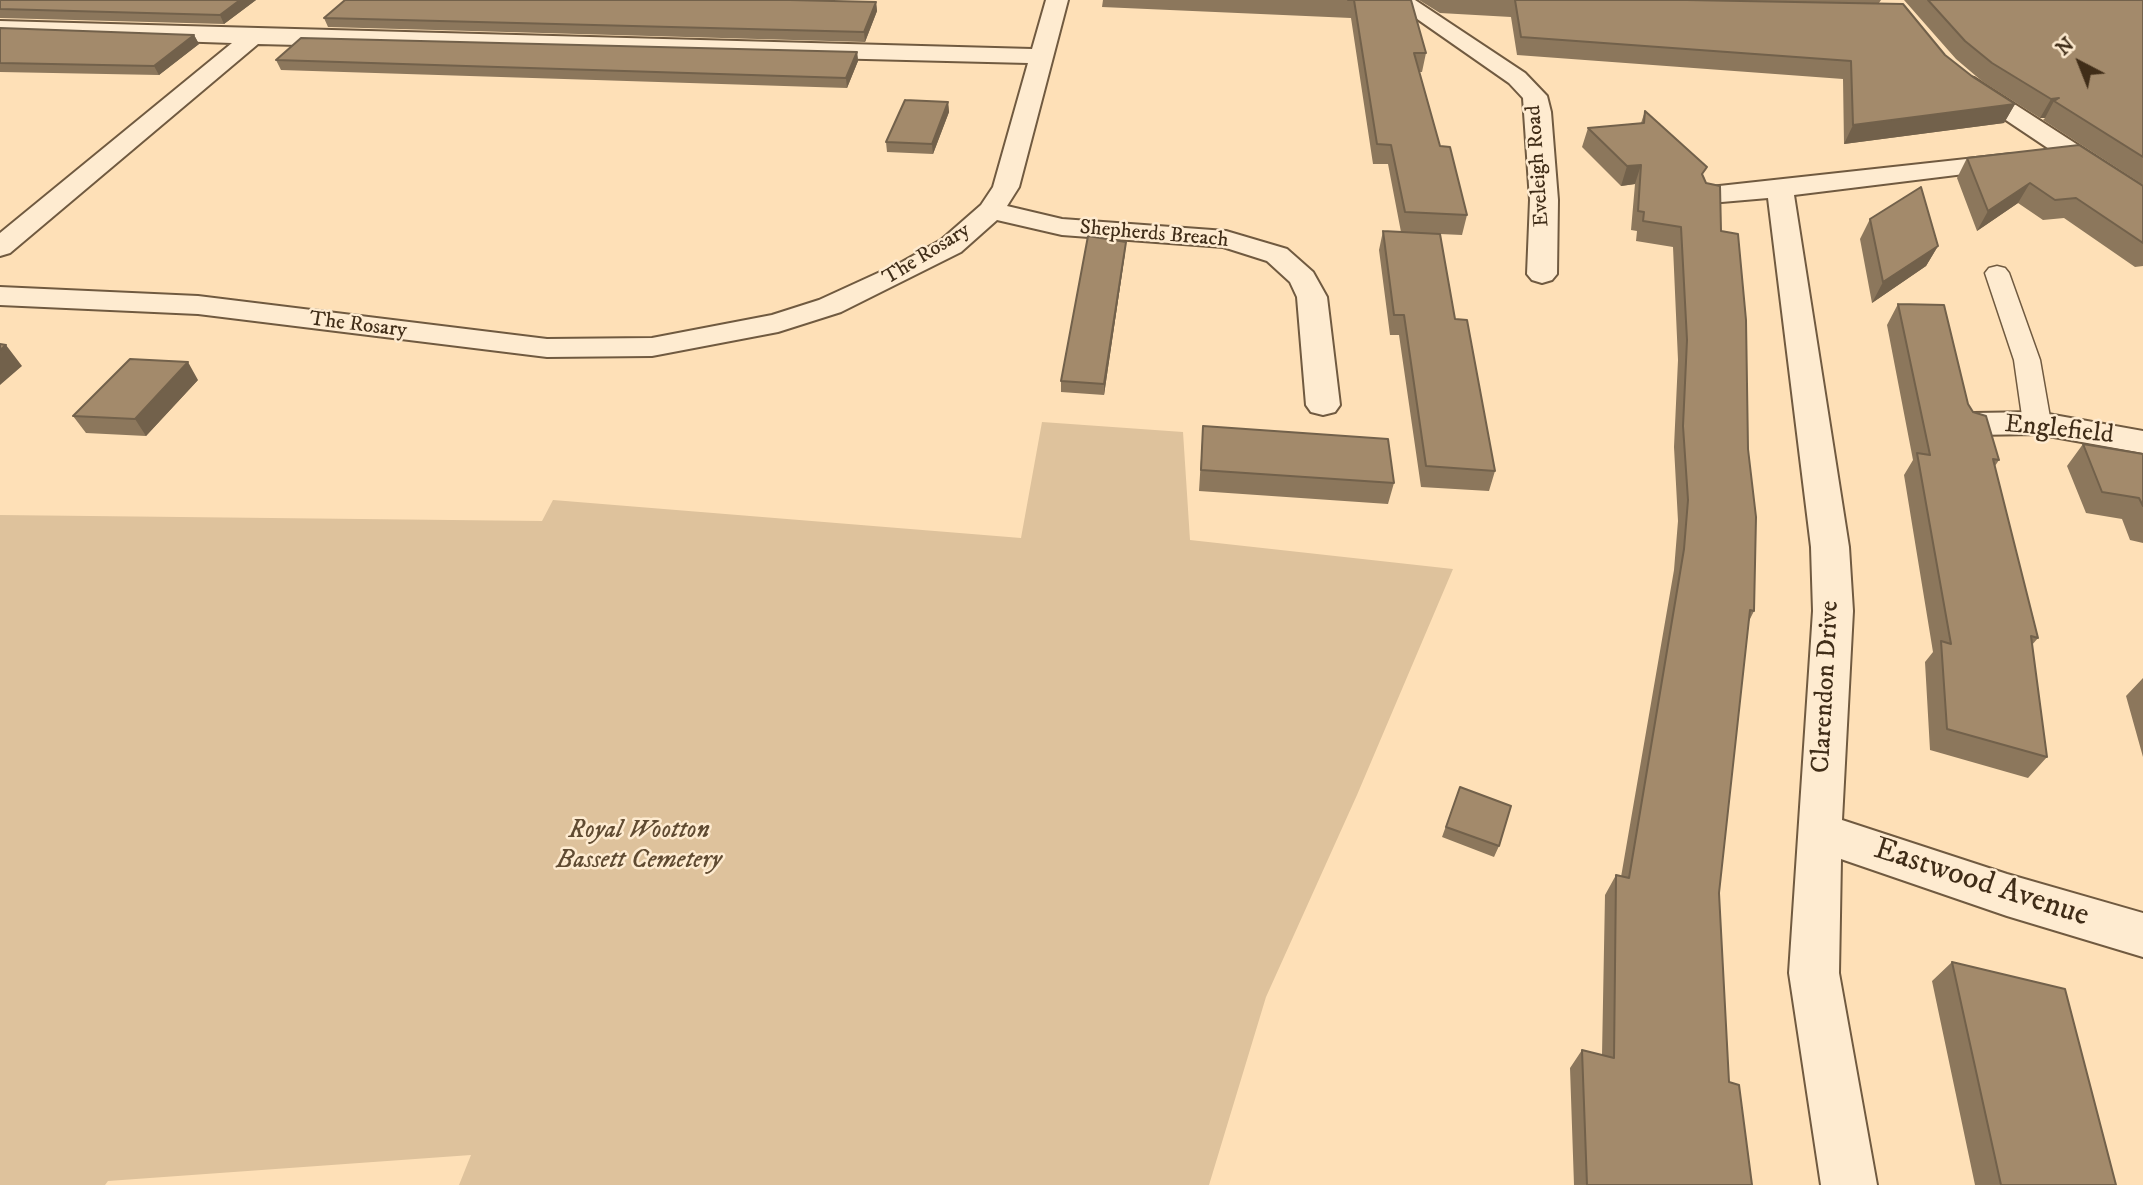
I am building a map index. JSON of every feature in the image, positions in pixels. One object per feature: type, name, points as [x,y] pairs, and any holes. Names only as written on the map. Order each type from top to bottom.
[{"type":"street","name":"The Rosary","points":[[0,296],[198,305],[547,348],[652,347],[778,323],[869,290],[951,246],[991,210],[1006,187],[1058,0]]},
{"type":"street","name":"Eveleigh Road","points":[[1401,0],[1517,78],[1535,96],[1539,113],[1544,200],[1542,274]]},
{"type":"street","points":[[0,28],[253,37],[1042,56]]},
{"type":"street","points":[[0,247],[253,37]]},
{"type":"street","points":[[1946,66],[1973,89],[2143,199]]},
{"type":"street","points":[[1710,195],[2071,154]]},
{"type":"street","name":"Clarendon Drive","points":[[1780,189],[1830,547],[1833,611],[1819,832],[1814,973],[1849,1185]]},
{"type":"street","name":"Shepherds Breach","points":[[991,210],[1062,227],[1226,239],[1277,255],[1303,278],[1312,297],[1323,405]]},
{"type":"street","name":"Englefield","points":[[1974,424],[2037,423],[2143,442]]},
{"type":"street","name":"Eastwood Avenue","points":[[1819,832],[2007,895],[2143,935]]},
{"type":"lane","points":[[1997,273],[2027,360],[2037,423]]},
{"type":"green space","name":"Royal Wootton Bassett Cemetery","points":[[1042,422],[1183,432],[1190,540],[1453,569],[1357,795],[1266,997],[1209,1185],[459,1185],[471,1155],[108,1181],[105,1185],[0,1185],[0,515],[542,521],[553,500],[1021,538]]},
{"type":"building","points":[[0,0],[240,0],[220,15],[0,9]]},
{"type":"building","points":[[345,0],[876,2],[864,32],[324,18]]},
{"type":"building","points":[[1354,0],[1411,0],[1426,53],[1414,53],[1440,146],[1450,147],[1467,215],[1405,212],[1391,145],[1377,144]]},
{"type":"building","points":[[1515,0],[1903,4],[1945,55],[2015,104],[1853,125],[1851,61],[1521,37]]},
{"type":"building","points":[[1928,0],[2143,0],[2143,157],[2054,101],[2059,98],[2051,99],[1992,63],[1965,41]]},
{"type":"building","points":[[0,28],[194,35],[154,66],[0,63]]},
{"type":"building","points":[[301,38],[857,52],[846,78],[276,60]]},
{"type":"building","points":[[905,100],[948,102],[932,144],[886,142]]},
{"type":"building","points":[[1645,111],[1707,167],[1702,174],[1706,183],[1720,186],[1721,231],[1738,234],[1746,320],[1748,449],[1756,517],[1754,611],[1750,610],[1719,893],[1729,1082],[1739,1085],[1752,1185],[1587,1185],[1582,1050],[1614,1058],[1616,875],[1629,878],[1684,549],[1688,500],[1683,426],[1687,340],[1681,227],[1643,221],[1644,212],[1638,211],[1641,165],[1627,166],[1588,128],[1644,123]]},
{"type":"building","points":[[2079,145],[2143,186],[2143,243],[2076,198],[2055,200],[2030,183],[1988,211],[1967,158]]},
{"type":"building","points":[[1921,187],[1938,246],[1883,282],[1870,219]]},
{"type":"building","points":[[1383,231],[1440,234],[1455,319],[1467,320],[1495,471],[1426,466],[1404,315],[1394,315]]},
{"type":"building","points":[[1088,236],[1126,242],[1104,384],[1061,381]]},
{"type":"building","points":[[1898,304],[1944,305],[1968,404],[1973,412],[1986,416],[1999,460],[1993,459],[2038,638],[2031,636],[2047,757],[1947,729],[1941,641],[1951,644],[1917,453],[1930,455]]},
{"type":"building","points":[[130,359],[188,362],[135,419],[73,416]]},
{"type":"building","points":[[1203,426],[1388,439],[1394,483],[1201,470]]},
{"type":"building","points":[[2083,444],[2143,454],[2143,506],[2139,498],[2102,492]]},
{"type":"building","points":[[1460,787],[1511,806],[1499,846],[1446,827]]},
{"type":"building","points":[[1952,962],[2065,989],[2116,1185],[2001,1185]]}]
